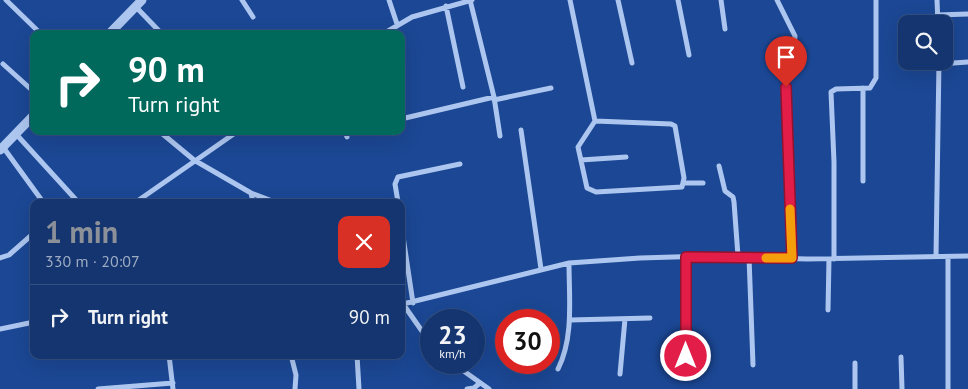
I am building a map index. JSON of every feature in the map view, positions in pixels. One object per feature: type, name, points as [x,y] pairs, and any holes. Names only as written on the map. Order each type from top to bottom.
[{"type":"street","points":[[6,0],[37,30]]},
{"type":"street","points":[[242,0],[253,17]]},
{"type":"street","points":[[389,0],[397,24]]},
{"type":"street","points":[[389,30],[412,17],[471,0],[494,98],[500,136]]},
{"type":"street","points":[[570,0],[595,121],[578,147],[586,188],[596,192],[682,187],[684,183],[703,183]]},
{"type":"street","points":[[618,0],[632,64]]},
{"type":"street","points":[[678,0],[689,55]]},
{"type":"street","points":[[721,0],[725,29]]},
{"type":"street","points":[[777,0],[794,36],[794,58]]},
{"type":"street","points":[[828,310],[834,162],[831,92],[836,89],[872,87],[876,78],[876,0]]},
{"type":"street","points":[[937,0],[937,15],[968,14]]},
{"type":"street","points":[[113,30],[139,3],[159,30]]},
{"type":"street","points":[[446,6],[463,87]]},
{"type":"street","points":[[953,62],[968,62]]},
{"type":"street","points":[[4,64],[30,88]]},
{"type":"street","points":[[936,256],[939,70]]},
{"type":"street","points":[[786,87],[792,258]]},
{"type":"street","points":[[405,118],[494,98],[551,88]]},
{"type":"street","points":[[863,88],[864,181]]},
{"type":"street","points":[[30,120],[1,148],[41,199]]},
{"type":"street","points":[[595,121],[671,124],[675,126],[684,183]]},
{"type":"street","points":[[521,130],[541,269]]},
{"type":"street","points":[[16,134],[75,199]]},
{"type":"street","points":[[164,135],[194,160],[251,193],[267,199]]},
{"type":"street","points":[[140,199],[232,135]]},
{"type":"street","points":[[581,160],[626,157]]},
{"type":"street","points":[[398,199],[396,184],[398,177],[460,164]]},
{"type":"street","points":[[719,166],[724,191],[733,197],[738,256]]},
{"type":"street","points":[[251,193],[252,199]]},
{"type":"street","points":[[0,258],[9,255],[30,237]]},
{"type":"street","points":[[405,249],[413,302]]},
{"type":"street","points":[[405,303],[569,263],[738,256],[831,259],[968,256]]},
{"type":"street","points":[[686,257],[686,371]]},
{"type":"street","points":[[749,257],[753,365]]},
{"type":"street","points":[[948,257],[948,389]]},
{"type":"street","points":[[560,364],[564,355],[570,320],[569,263]]},
{"type":"street","points":[[405,307],[420,328]]},
{"type":"street","points":[[570,320],[650,318]]},
{"type":"street","points":[[620,374],[625,319]]},
{"type":"street","points":[[0,329],[30,323]]},
{"type":"street","points":[[901,357],[902,389]]},
{"type":"street","points":[[98,389],[173,386],[170,359]]},
{"type":"street","points":[[292,359],[296,375],[295,389]]},
{"type":"street","points":[[357,359],[359,389]]},
{"type":"street","points":[[855,363],[855,389]]},
{"type":"street","points":[[468,374],[489,389]]},
{"type":"street","points":[[467,389],[474,388],[480,383]]},
{"type":"slow traffic","points":[[766,258],[792,258],[790,209]]},
{"type":"route","points":[[686,356],[686,257],[792,258],[786,87]]}]
